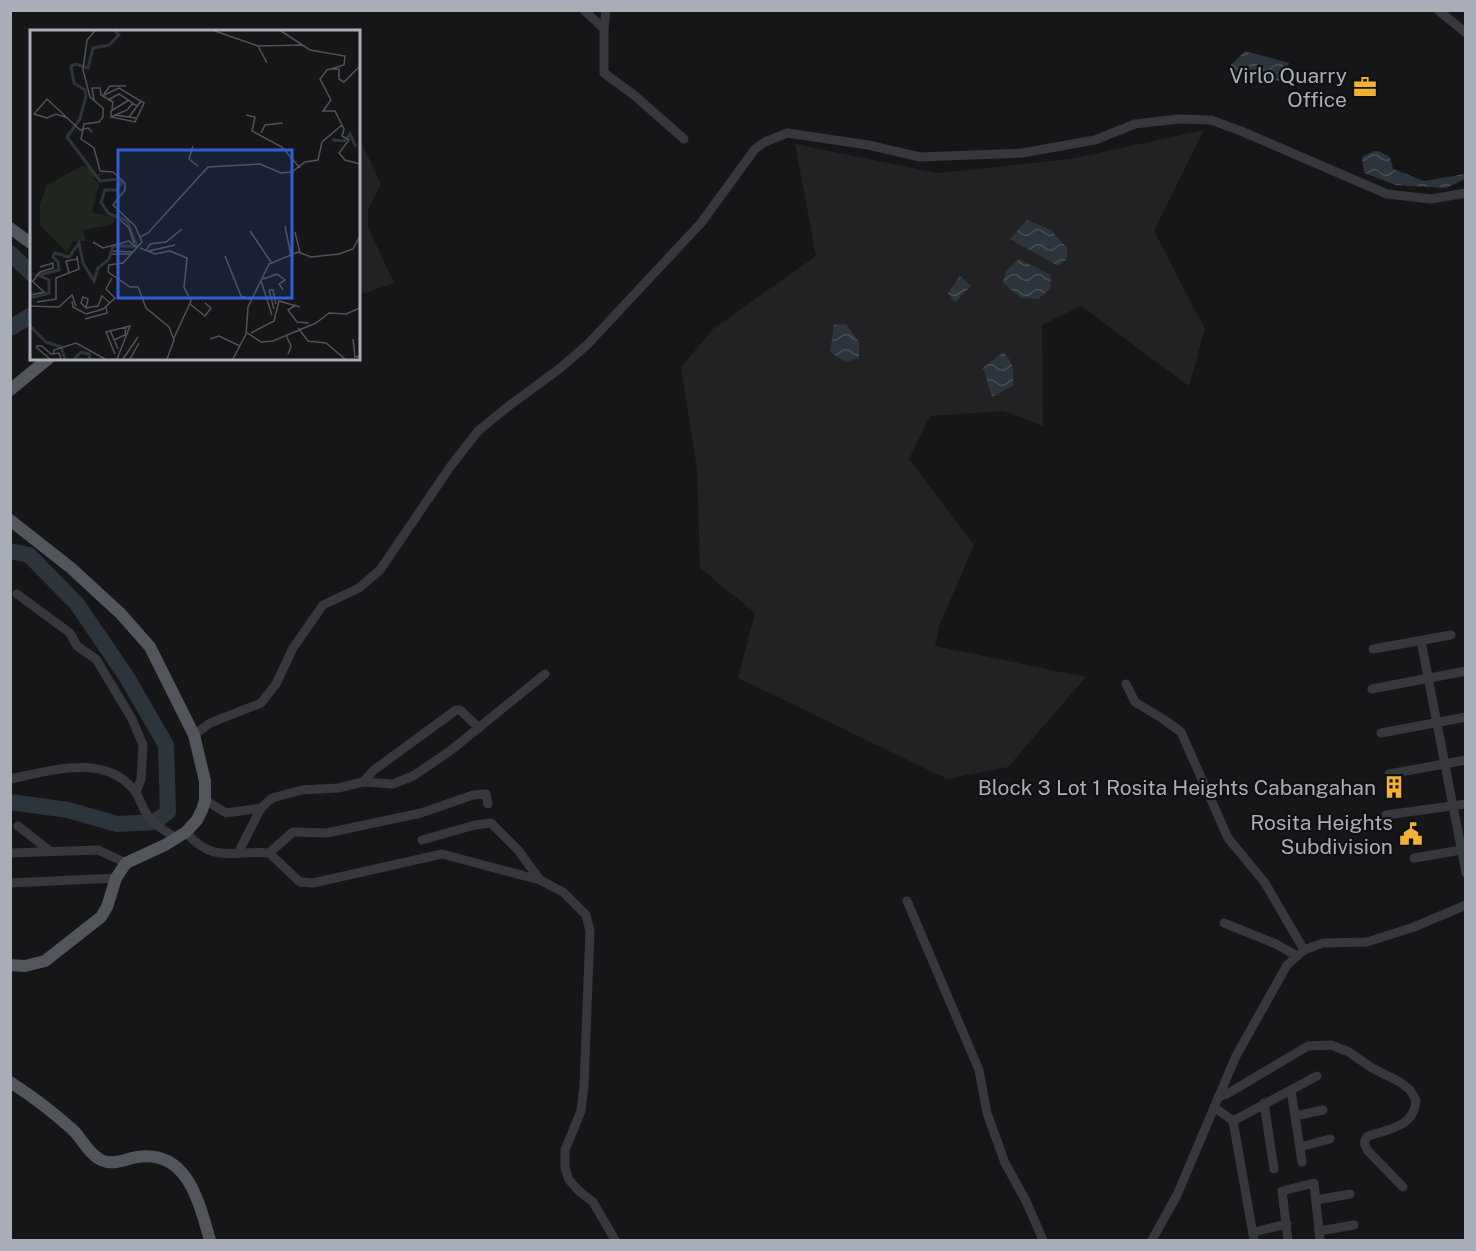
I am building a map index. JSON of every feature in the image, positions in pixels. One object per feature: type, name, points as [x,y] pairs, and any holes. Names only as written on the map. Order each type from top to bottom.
[{"type":"main road","points":[[10,228],[30,243]]},
{"type":"main road","points":[[10,390],[47,360]]},
{"type":"main road","points":[[10,520],[71,568],[121,614],[150,647],[194,735],[203,767],[205,800],[197,820],[182,835],[165,846],[126,863],[116,878],[107,907],[92,925],[45,961],[25,966],[10,965]]},
{"type":"main road","points":[[10,1082],[72,1130],[93,1155],[102,1160],[111,1163],[154,1156],[172,1162],[193,1190],[210,1240]]},
{"type":"street","points":[[584,10],[604,29]]},
{"type":"street","points":[[606,10],[604,73],[634,95],[684,139]]},
{"type":"street","points":[[1438,10],[1466,33]]},
{"type":"street","points":[[194,735],[210,723],[261,703],[276,684],[292,648],[323,605],[359,588],[380,570],[450,467],[478,431],[587,345],[701,223],[755,149],[765,142],[787,133],[868,145],[920,157],[967,156],[1022,153],[1095,140],[1135,124],[1178,119],[1211,120],[1387,194],[1431,199],[1466,193]]},
{"type":"street","points":[[17,594],[70,633],[77,646],[96,659],[132,719],[143,745],[141,779],[136,793]]},
{"type":"street","points":[[1373,649],[1451,635]]},
{"type":"street","points":[[1421,641],[1466,873]]},
{"type":"street","points":[[1372,689],[1466,671]]},
{"type":"street","points":[[238,853],[261,808],[272,798],[302,790],[338,788],[363,782],[393,784],[413,776],[450,752],[545,674]]},
{"type":"street","points":[[1126,684],[1135,702],[1181,732],[1228,838],[1265,883],[1301,953]]},
{"type":"street","points":[[363,782],[374,770],[453,711],[460,710],[479,728]]},
{"type":"street","points":[[1381,733],[1466,717]]},
{"type":"street","points":[[1389,774],[1466,760]]},
{"type":"street","points":[[10,779],[66,768],[93,768],[115,774],[136,793],[147,814],[159,827],[193,840],[210,852],[222,855],[269,853],[293,832],[327,833],[421,813],[473,795],[486,794],[488,804]]},
{"type":"street","points":[[205,800],[226,813],[261,808]]},
{"type":"street","points":[[1386,814],[1466,804]]},
{"type":"street","points":[[422,840],[475,825],[491,823],[518,850],[540,880]]},
{"type":"street","points":[[18,826],[50,851]]},
{"type":"street","points":[[1414,858],[1462,844]]},
{"type":"street","points":[[10,854],[98,850],[126,863]]},
{"type":"street","points":[[269,853],[300,882],[313,883],[442,854],[540,880],[563,892],[586,915],[590,931],[584,1086],[581,1111],[564,1150],[563,1160],[569,1180],[593,1202],[615,1240]]},
{"type":"street","points":[[10,883],[116,878]]},
{"type":"street","points":[[907,901],[979,1070],[987,1113],[1005,1163],[1043,1240]]},
{"type":"street","points":[[1152,1240],[1177,1195],[1236,1056],[1287,965],[1301,953],[1323,943],[1367,942],[1413,927],[1466,905]]},
{"type":"street","points":[[1224,923],[1301,953]]},
{"type":"street","points":[[1218,1097],[1227,1094],[1308,1046],[1331,1045],[1349,1052],[1372,1068],[1400,1082],[1410,1090],[1416,1100],[1413,1116],[1406,1123],[1368,1136],[1364,1145],[1403,1187]]},
{"type":"street","points":[[1233,1121],[1317,1076]]},
{"type":"street","points":[[1291,1090],[1302,1162]]},
{"type":"street","points":[[1264,1103],[1274,1169]]},
{"type":"street","points":[[1214,1107],[1233,1121],[1254,1236],[1287,1224]]},
{"type":"street","points":[[1295,1116],[1323,1110]]},
{"type":"street","points":[[1300,1148],[1330,1139]]},
{"type":"street","points":[[1288,1240],[1282,1191],[1314,1183],[1320,1236],[1354,1225]]},
{"type":"street","points":[[1316,1200],[1350,1194]]},
{"type":"shaded area","points":[[1204,130],[1154,231],[1205,329],[1189,386],[1081,306],[1042,325],[1043,426],[1004,411],[930,416],[909,459],[974,545],[940,624],[935,646],[1086,677],[1008,767],[947,779],[738,678],[755,613],[700,568],[697,469],[681,367],[714,328],[816,256],[795,144],[938,173],[1070,159]]},
{"type":"shaded area","points":[[360,139],[381,184],[368,209],[368,227],[394,283],[360,295]]},
{"type":"water","points":[[1245,51],[1289,63],[1284,78],[1279,81],[1235,73],[1231,65]]},
{"type":"water","points":[[1374,151],[1390,157],[1393,169],[1424,181],[1465,174],[1465,179],[1446,188],[1396,185],[1364,173],[1362,157]]},
{"type":"water","points":[[1027,220],[1051,230],[1067,248],[1067,259],[1058,266],[1010,239]]},
{"type":"water","points":[[1019,259],[1051,275],[1050,289],[1038,299],[1021,298],[1003,283],[1006,271]]},
{"type":"water","points":[[960,276],[971,286],[955,302],[948,293]]},
{"type":"water","points":[[846,324],[859,342],[859,358],[846,362],[830,352],[834,325]]},
{"type":"water","points":[[1003,352],[1012,367],[1013,386],[992,397],[983,368]]},
{"type":"waterway","points":[[10,253],[30,272]]},
{"type":"waterway","points":[[10,328],[30,316]]},
{"type":"waterway","points":[[10,551],[29,555],[77,604],[126,676],[166,745],[168,812],[155,822],[117,824],[68,810],[10,802]]},
{"type":"place","name":"Virlo Quarry Office","points":[[1365,87]]},
{"type":"place","name":"Block 3 Lot 1 Rosita Heights Cabangahan","points":[[1394,787]]},
{"type":"place","name":"Rosita Heights Subdivision","points":[[1411,834]]}]
